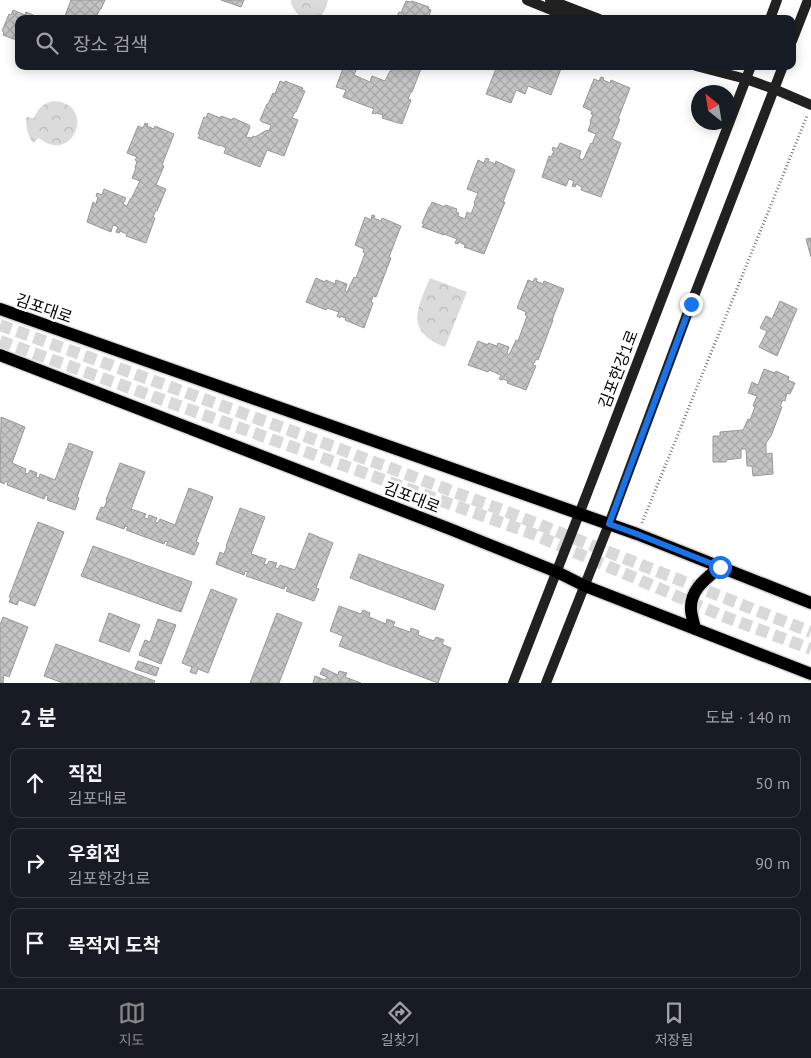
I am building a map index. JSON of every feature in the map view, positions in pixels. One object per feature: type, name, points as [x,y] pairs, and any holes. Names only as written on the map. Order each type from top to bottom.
[{"type":"main road","name":"김포대로","points":[[0,309],[637,534],[811,602]]},
{"type":"main road","name":"김포대로","points":[[0,355],[441,526],[557,572],[585,586],[811,674]]},
{"type":"main road","points":[[695,629],[691,610],[695,592],[701,583],[720,567]]},
{"type":"street","points":[[527,0],[564,15]]},
{"type":"street","points":[[550,0],[589,15]]},
{"type":"street","points":[[771,15],[777,0]]},
{"type":"street","points":[[796,31],[808,0]]},
{"type":"street","points":[[711,70],[774,89],[809,110]]},
{"type":"street","points":[[727,70],[746,79]]},
{"type":"street","name":"김포한강1로","points":[[513,683],[580,514],[749,70]]},
{"type":"street","points":[[546,683],[609,524],[781,70]]},
{"type":"path","points":[[637,534],[809,110]]},
{"type":"green space","points":[[291,0],[328,0],[322,15],[299,15],[291,4]]},
{"type":"green space","points":[[53,101],[67,104],[75,112],[77,121],[76,131],[70,139],[62,144],[51,145],[39,138],[33,143],[27,130],[26,117],[34,118],[41,107]]},
{"type":"green space","points":[[430,278],[467,292],[445,347],[432,341],[424,334],[417,318],[418,309]]},
{"type":"building","points":[[71,0],[105,0],[97,15],[65,15]]},
{"type":"building","points":[[221,0],[244,0],[241,7]]},
{"type":"building","points":[[406,1],[412,1],[429,7],[428,9],[431,10],[429,15],[398,15],[399,12],[401,13]]},
{"type":"building","points":[[13,10],[25,15],[15,15],[15,40],[3,35],[4,32],[2,31],[9,14],[11,15]]},
{"type":"building","points":[[342,70],[356,70],[354,75],[370,82],[372,76],[385,81],[391,70],[420,70],[408,99],[411,100],[402,124],[382,118],[383,115],[372,113],[374,109],[343,97],[346,90],[336,87]]},
{"type":"building","points":[[495,70],[560,70],[551,95],[528,86],[525,94],[516,90],[511,103],[486,94]]},
{"type":"building","points":[[601,77],[610,83],[611,80],[630,88],[612,139],[621,143],[601,197],[581,190],[582,187],[576,184],[575,187],[572,186],[574,181],[569,179],[566,186],[542,177],[549,156],[551,157],[554,151],[552,150],[553,147],[557,149],[560,143],[581,151],[579,158],[583,160],[596,134],[588,131],[593,115],[591,114],[592,111],[583,107],[594,79],[599,81]]},
{"type":"building","points":[[280,81],[303,88],[302,90],[305,91],[292,118],[298,120],[284,156],[267,150],[260,167],[224,153],[226,148],[220,145],[198,138],[204,117],[206,118],[208,113],[220,118],[221,116],[232,120],[233,118],[249,125],[246,137],[252,138],[267,130],[269,131],[271,125],[260,120]]},
{"type":"building","points":[[145,123],[154,129],[155,126],[174,134],[156,185],[166,189],[153,217],[155,218],[146,243],[126,236],[127,234],[120,231],[119,233],[116,232],[118,227],[113,225],[111,232],[87,222],[93,202],[96,204],[97,193],[102,195],[104,189],[126,198],[123,204],[127,206],[140,181],[132,178],[136,168],[137,161],[135,160],[137,157],[127,153],[138,126],[143,128]]},
{"type":"building","points":[[486,158],[495,164],[496,161],[515,170],[503,202],[505,202],[484,254],[464,247],[465,245],[459,242],[458,244],[455,243],[457,239],[422,227],[424,224],[422,223],[432,202],[457,209],[458,216],[465,219],[467,212],[471,214],[478,193],[467,189],[478,160],[484,163]]},
{"type":"building","points":[[372,215],[381,221],[382,218],[401,226],[376,297],[373,296],[371,302],[373,303],[364,328],[345,320],[346,318],[340,316],[340,318],[337,316],[339,312],[327,308],[326,310],[306,302],[316,278],[335,284],[336,280],[347,284],[345,291],[347,292],[354,277],[356,278],[365,253],[363,252],[364,249],[355,245],[365,217],[371,220]]},
{"type":"building","points":[[811,238],[811,257],[806,239]]},
{"type":"building","points":[[535,278],[537,279],[536,281],[543,284],[544,281],[564,289],[538,360],[536,359],[533,365],[536,366],[526,390],[507,383],[508,381],[499,379],[501,375],[468,365],[478,341],[488,345],[488,343],[497,346],[498,343],[509,347],[507,353],[509,355],[516,340],[518,341],[527,316],[525,315],[526,312],[517,308],[528,280],[533,282]]},
{"type":"building","points":[[780,301],[797,309],[777,356],[759,347],[767,331],[760,328],[766,316],[772,319]]},
{"type":"building","points":[[764,369],[775,373],[776,371],[789,377],[788,380],[795,383],[790,394],[787,393],[785,401],[783,400],[780,406],[782,407],[771,436],[766,443],[766,454],[772,453],[773,474],[753,476],[752,466],[747,466],[746,449],[741,449],[741,458],[726,460],[726,462],[713,462],[713,436],[720,436],[720,432],[743,430],[748,419],[750,420],[757,396],[748,393],[752,382],[758,385]]},
{"type":"building","points":[[1,417],[25,427],[12,463],[26,469],[25,473],[28,474],[30,470],[37,473],[36,477],[39,478],[40,474],[55,480],[69,443],[93,452],[77,497],[79,498],[75,510],[47,500],[48,496],[46,495],[44,499],[7,485],[8,482],[6,481],[4,484],[0,482]]},
{"type":"building","points":[[120,463],[145,472],[131,509],[146,514],[144,518],[148,519],[149,515],[157,518],[155,522],[158,523],[160,519],[175,525],[189,488],[213,497],[196,542],[199,543],[194,555],[166,545],[168,542],[165,541],[164,544],[126,530],[128,527],[125,526],[124,529],[96,519],[101,507],[104,508],[107,501]]},
{"type":"building","points":[[240,508],[265,517],[251,554],[266,559],[264,564],[267,565],[269,561],[277,563],[275,567],[278,569],[280,565],[295,570],[309,533],[333,543],[316,588],[319,589],[314,601],[286,591],[288,587],[285,586],[284,589],[246,576],[248,572],[245,571],[244,575],[216,564],[220,552],[224,554]]},
{"type":"building","points":[[38,522],[64,532],[35,606],[19,600],[17,605],[9,602],[11,597],[9,597]]},
{"type":"building","points":[[93,546],[192,582],[181,612],[81,576]]},
{"type":"building","points":[[359,554],[444,585],[435,610],[350,578]]},
{"type":"building","points":[[211,589],[237,599],[208,673],[198,669],[196,674],[190,672],[192,667],[182,663]]},
{"type":"building","points":[[339,606],[361,614],[363,610],[370,613],[369,617],[386,624],[387,619],[395,622],[393,626],[410,632],[411,628],[419,631],[418,635],[434,641],[436,637],[444,640],[442,644],[451,648],[438,683],[339,646],[343,636],[330,631]]},
{"type":"building","points":[[109,613],[140,625],[129,652],[99,641]]},
{"type":"building","points":[[277,613],[302,623],[279,683],[250,683]]},
{"type":"building","points":[[3,617],[28,627],[9,677],[4,675],[3,683],[0,683],[0,625]]},
{"type":"building","points":[[158,619],[176,625],[161,664],[139,655],[145,640],[150,642]]},
{"type":"building","points":[[56,644],[155,681],[154,683],[63,683],[44,676]]},
{"type":"building","points":[[138,661],[159,668],[156,676],[135,669]]},
{"type":"building","points":[[323,668],[338,675],[339,671],[347,673],[345,677],[361,683],[313,683],[315,676],[325,680],[327,677],[320,674]]},
{"type":"tunnel","points":[[0,325],[510,513],[811,632]]},
{"type":"tunnel","points":[[0,341],[533,534],[723,616],[811,649]]},
{"type":"route","points":[[691,304],[609,524],[720,567]]}]
